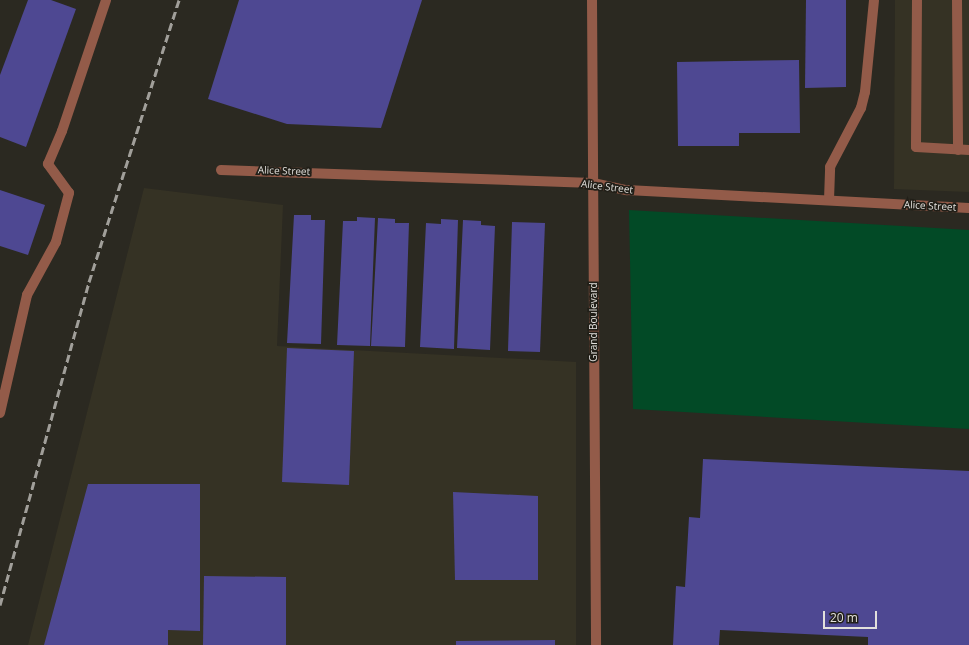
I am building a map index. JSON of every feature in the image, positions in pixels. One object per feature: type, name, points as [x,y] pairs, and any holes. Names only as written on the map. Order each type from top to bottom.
[{"type":"street","points":[[0,413],[27,295],[56,242],[69,192],[48,164],[62,131],[106,0]]},
{"type":"street","name":"Grand Boulevard","points":[[592,0],[596,645]]},
{"type":"street","points":[[828,200],[830,167],[861,108],[865,92],[874,0]]},
{"type":"street","points":[[916,0],[916,147],[969,150]]},
{"type":"street","points":[[957,0],[958,150]]},
{"type":"street","name":"Alice Street","points":[[221,170],[593,183],[627,190],[969,208]]},
{"type":"shaded area","points":[[895,0],[969,0],[969,192],[894,189]]},
{"type":"shaded area","points":[[144,188],[283,205],[277,346],[576,362],[576,645],[28,645]]},
{"type":"green space","points":[[629,210],[969,230],[969,429],[633,409]]},
{"type":"building","points":[[28,0],[51,0],[76,9],[26,147],[0,137],[0,75]]},
{"type":"building","points":[[239,0],[422,0],[381,128],[287,124],[208,99]]},
{"type":"building","points":[[806,0],[846,0],[846,87],[805,88]]},
{"type":"building","points":[[799,60],[800,133],[739,133],[739,146],[678,146],[677,62]]},
{"type":"building","points":[[0,190],[45,205],[28,255],[0,246]]},
{"type":"building","points":[[294,215],[311,215],[311,220],[325,220],[321,344],[287,343]]},
{"type":"building","points":[[357,217],[375,218],[370,346],[337,345],[343,221],[357,221]]},
{"type":"building","points":[[378,218],[395,219],[395,223],[409,223],[405,347],[371,346]]},
{"type":"building","points":[[441,219],[458,220],[454,349],[420,347],[426,223],[441,224]]},
{"type":"building","points":[[463,220],[481,221],[481,225],[495,226],[490,350],[457,348]]},
{"type":"building","points":[[512,222],[545,223],[540,352],[508,351]]},
{"type":"building","points":[[287,348],[354,351],[349,485],[282,482]]},
{"type":"building","points":[[703,459],[969,471],[969,645],[868,645],[868,637],[720,630],[719,645],[673,645],[676,586],[685,587],[689,517],[700,518]]},
{"type":"building","points":[[88,484],[200,484],[200,631],[168,630],[168,645],[44,645]]},
{"type":"building","points":[[453,492],[538,496],[538,580],[455,580]]},
{"type":"building","points":[[204,576],[286,577],[286,645],[203,645]]},
{"type":"building","points":[[555,640],[555,645],[456,645],[456,641]]},
{"type":"railway","points":[[0,605],[89,282],[179,0]]}]
